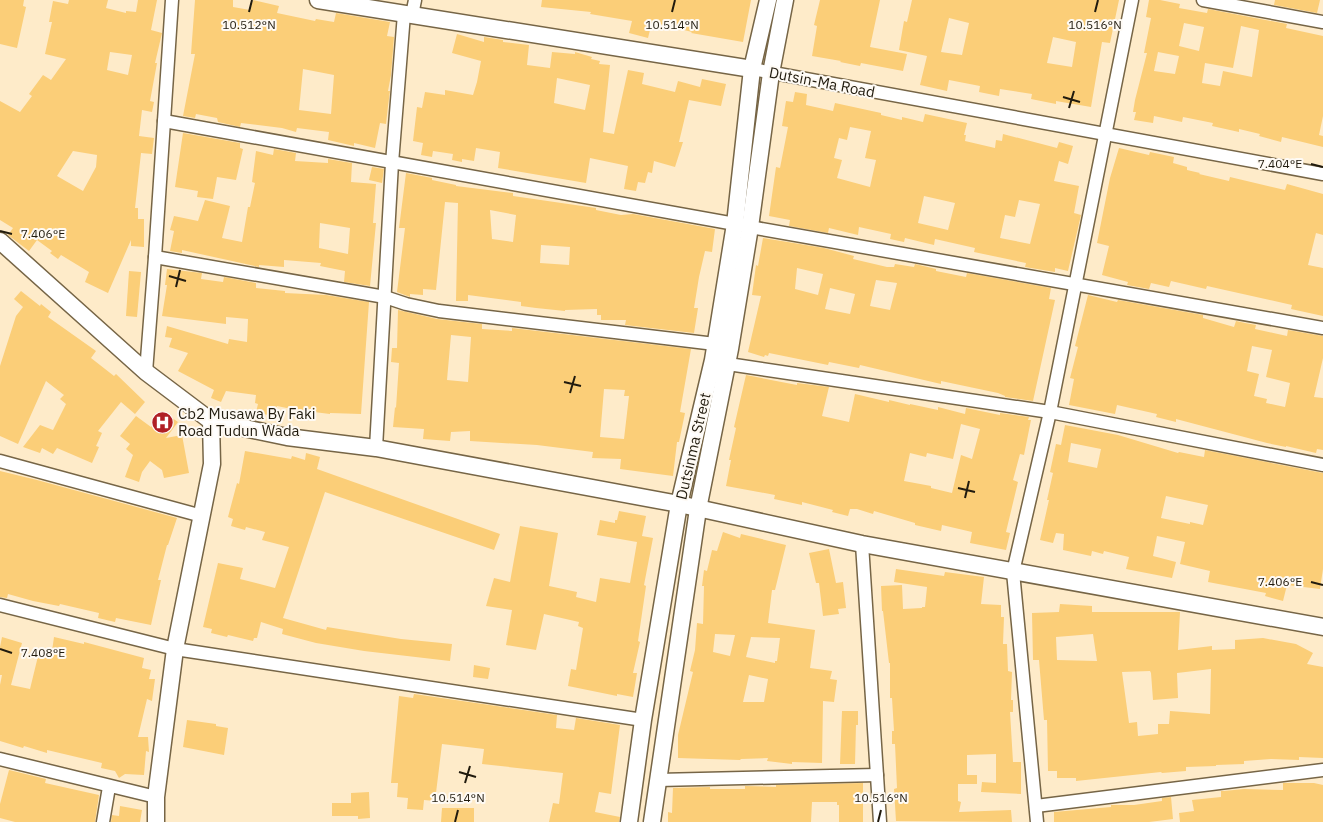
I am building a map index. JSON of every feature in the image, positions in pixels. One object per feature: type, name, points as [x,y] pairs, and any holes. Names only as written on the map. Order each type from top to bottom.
[{"type":"street","points":[[146,372],[172,0]]},
{"type":"street","name":"Dutsin-Ma Road","points":[[318,0],[411,9],[752,69],[1323,174]]},
{"type":"street","name":"Dutsinma Street","points":[[652,822],[698,509],[728,364],[742,225],[752,69],[768,0]]},
{"type":"street","name":"Dutsinma Street","points":[[629,822],[643,720],[679,504],[742,225],[785,0]]},
{"type":"street","points":[[1037,822],[1013,572],[1050,412],[1132,0]]},
{"type":"street","points":[[1203,0],[1323,22]]},
{"type":"street","points":[[376,448],[392,163],[411,9]]},
{"type":"street","points":[[164,121],[1323,328]]},
{"type":"street","points":[[0,241],[146,372],[211,421],[287,436],[376,448],[679,504],[862,544],[1323,627]]},
{"type":"street","points":[[155,257],[385,297],[439,312],[714,344]]},
{"type":"street","points":[[728,364],[1050,412],[1323,465]]},
{"type":"street","points":[[156,822],[156,797],[175,649],[212,464],[211,421]]},
{"type":"street","points":[[0,461],[202,516]]},
{"type":"street","points":[[862,544],[880,822]]},
{"type":"street","points":[[0,605],[175,649],[643,720]]},
{"type":"street","points":[[0,759],[156,797]]},
{"type":"street","points":[[1036,806],[1323,770]]},
{"type":"street","points":[[658,780],[877,775]]},
{"type":"street","points":[[103,822],[109,787]]},
{"type":"building","points":[[0,0],[24,0],[23,6],[26,7],[17,48],[0,44]]},
{"type":"building","points":[[69,0],[108,0],[106,8],[126,13],[126,11],[136,12],[138,0],[157,0],[151,30],[162,33],[155,63],[157,63],[150,101],[154,102],[152,112],[142,110],[139,136],[154,138],[152,154],[141,153],[135,208],[138,208],[138,219],[144,219],[144,247],[131,246],[131,240],[108,293],[85,282],[89,272],[61,255],[58,259],[50,253],[52,251],[37,240],[29,251],[8,235],[13,228],[0,220],[0,101],[20,112],[32,96],[29,94],[43,75],[51,80],[66,59],[45,54],[52,22],[49,22],[53,1],[68,4]],"holes":[[[110,52],[132,55],[128,75],[107,70]],[[73,151],[97,155],[96,167],[83,191],[57,176]]]},
{"type":"building","points":[[195,0],[233,0],[233,7],[250,10],[253,0],[279,6],[277,13],[315,21],[316,19],[334,22],[336,13],[390,22],[387,36],[394,37],[386,124],[380,123],[375,148],[354,143],[354,146],[328,140],[329,132],[297,128],[296,132],[282,128],[241,123],[240,127],[218,122],[217,118],[196,114],[195,118],[183,116],[195,54],[191,54]],"holes":[[[303,69],[334,75],[331,114],[299,110]]]},
{"type":"building","points":[[542,0],[751,0],[743,42],[691,33],[652,22],[648,38],[629,33],[632,21],[590,14],[591,12],[541,7]]},
{"type":"building","points":[[820,0],[880,0],[870,47],[907,54],[903,71],[861,63],[860,66],[812,56],[817,26],[814,25]]},
{"type":"building","points":[[912,0],[1119,0],[1110,43],[1102,42],[1091,107],[1056,101],[1056,104],[1031,99],[1032,94],[1000,89],[999,96],[979,92],[980,86],[949,80],[947,91],[920,85],[927,56],[899,50],[904,21],[907,22]],"holes":[[[949,18],[969,23],[962,55],[941,52]],[[1053,37],[1076,42],[1072,67],[1047,63]]]},
{"type":"building","points":[[1149,0],[1160,0],[1180,4],[1179,8],[1207,13],[1208,9],[1287,24],[1286,28],[1323,36],[1323,116],[1319,135],[1323,136],[1323,147],[1282,137],[1281,142],[1259,136],[1260,134],[1239,129],[1239,132],[1212,126],[1213,123],[1183,117],[1182,122],[1154,116],[1153,123],[1134,120],[1136,112],[1133,112],[1135,100],[1147,53],[1144,53],[1151,18],[1146,17]],"holes":[[[1184,23],[1204,27],[1199,51],[1179,46]],[[1241,26],[1259,30],[1252,77],[1223,71],[1220,86],[1202,83],[1205,63],[1233,68]],[[1158,52],[1179,56],[1175,74],[1154,71]]]},
{"type":"building","points":[[1275,0],[1320,0],[1317,13],[1274,5]]},
{"type":"building","points":[[457,34],[484,42],[484,37],[503,40],[503,42],[529,45],[527,65],[550,68],[552,52],[575,54],[575,52],[600,61],[599,64],[610,65],[603,132],[614,134],[628,70],[644,73],[642,84],[675,92],[678,81],[700,87],[702,79],[726,84],[721,106],[689,100],[679,142],[683,142],[675,167],[654,161],[652,173],[648,172],[645,183],[638,182],[636,191],[624,189],[628,166],[590,158],[586,183],[498,168],[500,152],[476,148],[474,161],[462,159],[462,162],[452,160],[453,154],[433,151],[432,157],[421,155],[423,143],[413,141],[417,107],[422,108],[425,92],[445,95],[445,90],[473,95],[477,82],[481,61],[452,53]],"holes":[[[557,78],[590,85],[585,110],[554,103]]]},
{"type":"building","points":[[795,92],[807,94],[806,105],[833,111],[835,103],[881,113],[881,115],[902,120],[902,117],[923,122],[925,114],[967,123],[964,135],[966,135],[965,141],[995,148],[996,140],[1002,141],[1003,134],[1057,148],[1059,142],[1073,146],[1068,164],[1059,161],[1054,181],[1079,186],[1074,213],[1081,215],[1068,271],[1055,268],[1055,272],[1025,267],[1026,263],[974,252],[975,248],[935,239],[934,245],[905,238],[904,242],[890,239],[891,234],[859,227],[858,235],[829,228],[828,233],[789,226],[790,220],[769,216],[776,167],[780,168],[788,127],[782,126],[786,101],[793,102]],"holes":[[[850,127],[871,131],[865,158],[876,160],[870,187],[837,178],[842,160],[834,158],[839,138],[847,140]],[[924,196],[955,203],[948,230],[918,223]],[[1019,200],[1040,204],[1030,244],[1000,238],[1005,215],[1015,217]]]},
{"type":"building","points":[[183,133],[240,143],[240,148],[243,149],[236,180],[217,177],[213,199],[197,197],[198,191],[175,187]]},
{"type":"building","points":[[1119,148],[1149,155],[1150,152],[1174,157],[1173,163],[1187,167],[1187,170],[1229,181],[1230,177],[1285,190],[1287,184],[1323,194],[1323,235],[1316,233],[1308,265],[1323,268],[1323,316],[1291,309],[1292,305],[1207,286],[1206,289],[1171,281],[1169,287],[1151,283],[1149,289],[1127,285],[1128,282],[1102,275],[1109,246],[1097,243],[1110,178]]},
{"type":"building","points":[[274,149],[296,153],[295,161],[328,163],[328,159],[352,163],[351,182],[376,184],[373,223],[376,223],[370,286],[344,282],[345,271],[320,266],[321,263],[284,260],[284,267],[259,265],[259,267],[182,250],[182,253],[170,251],[174,231],[170,230],[174,216],[198,221],[205,200],[230,206],[222,238],[242,242],[248,207],[250,207],[255,183],[252,182],[256,151],[273,155]],"holes":[[[320,223],[350,228],[348,254],[319,248]]]},
{"type":"building","points":[[372,167],[384,169],[382,183],[369,180]]},
{"type":"building","points":[[406,173],[432,178],[432,180],[456,186],[513,193],[513,196],[596,208],[596,210],[621,215],[633,214],[715,229],[712,252],[705,251],[699,277],[694,308],[698,308],[694,333],[625,325],[626,320],[601,320],[601,315],[597,315],[597,309],[565,311],[536,308],[521,306],[521,302],[468,295],[468,301],[456,301],[458,203],[445,202],[436,290],[423,289],[423,295],[410,294],[410,297],[397,292],[405,228],[399,228]],"holes":[[[490,210],[516,215],[513,242],[492,239]],[[541,245],[570,247],[569,265],[540,263]]]},
{"type":"building","points":[[763,238],[824,248],[854,256],[853,259],[887,267],[894,267],[895,264],[914,267],[915,264],[936,269],[936,271],[966,277],[967,273],[1051,288],[1049,299],[1055,300],[1033,401],[1005,397],[998,393],[941,381],[941,384],[860,365],[859,368],[829,362],[828,365],[769,353],[768,356],[765,355],[764,357],[748,352],[761,296],[752,295],[756,265],[758,266]],"holes":[[[797,268],[823,274],[818,295],[795,289]],[[876,280],[897,283],[890,310],[870,306]],[[830,288],[855,294],[850,314],[825,309]]]},
{"type":"building","points":[[167,269],[202,273],[201,279],[223,282],[224,277],[256,283],[256,288],[285,291],[285,293],[326,295],[369,302],[361,414],[306,412],[270,406],[268,415],[256,412],[258,404],[255,403],[256,395],[226,391],[221,402],[211,398],[214,390],[178,371],[188,353],[169,347],[172,338],[165,337],[167,326],[228,344],[229,339],[247,342],[248,319],[226,317],[226,324],[162,316],[167,285],[165,285]]},
{"type":"building","points":[[129,271],[141,272],[137,317],[126,316]]},
{"type":"building","points":[[21,291],[51,312],[48,317],[96,351],[91,358],[114,376],[116,374],[145,402],[135,414],[121,402],[98,431],[102,433],[96,446],[99,447],[92,463],[57,448],[53,454],[42,448],[40,453],[23,447],[40,425],[53,430],[66,404],[60,399],[64,395],[46,381],[18,444],[0,436],[0,366],[16,316],[23,307],[14,299]]},
{"type":"building","points":[[1088,295],[1117,302],[1118,300],[1203,315],[1203,318],[1234,327],[1236,321],[1256,325],[1255,329],[1287,336],[1288,330],[1323,336],[1323,358],[1314,397],[1323,398],[1323,450],[1317,449],[1316,453],[1267,443],[1176,419],[1176,422],[1156,417],[1157,414],[1117,405],[1115,414],[1069,405],[1074,379],[1070,378],[1078,347],[1075,346]],"holes":[[[1252,346],[1272,350],[1266,377],[1290,383],[1285,407],[1266,403],[1267,399],[1254,396],[1259,374],[1247,371]]]},
{"type":"building","points":[[398,310],[437,319],[482,324],[482,329],[512,331],[512,328],[691,349],[680,412],[685,413],[679,442],[677,442],[673,476],[620,469],[621,459],[592,458],[593,452],[537,445],[470,441],[470,431],[451,432],[450,441],[423,439],[424,429],[393,427],[399,363],[391,362],[392,348],[397,348]],"holes":[[[451,335],[471,337],[468,382],[447,380]],[[604,389],[625,390],[624,396],[629,396],[624,439],[600,437]]]},
{"type":"building","points":[[746,375],[797,385],[797,383],[829,387],[822,416],[849,422],[855,394],[938,410],[938,407],[965,414],[966,408],[1000,415],[1000,413],[1029,417],[1028,420],[1031,420],[1024,455],[1020,454],[1013,480],[1018,482],[1006,532],[1010,533],[1006,550],[970,543],[972,532],[942,525],[941,531],[915,525],[915,523],[874,511],[873,514],[857,509],[850,509],[848,516],[802,502],[802,505],[774,499],[775,495],[726,486],[736,428],[734,427]],"holes":[[[961,424],[980,429],[972,459],[961,455],[952,493],[931,488],[931,486],[904,481],[910,453],[926,457],[927,453],[953,459]]]},
{"type":"building","points":[[162,411],[178,422],[166,438],[182,435],[189,473],[164,478],[162,470],[150,461],[142,472],[139,482],[125,477],[133,455],[126,449],[130,444],[120,436],[136,416],[151,427]]},
{"type":"building","points":[[1065,425],[1118,435],[1178,453],[1204,457],[1205,450],[1323,473],[1323,569],[1320,589],[1287,585],[1283,601],[1265,596],[1266,593],[1208,582],[1210,571],[1180,564],[1185,542],[1157,536],[1153,556],[1176,562],[1172,578],[1126,569],[1129,557],[1104,551],[1103,554],[1092,551],[1091,556],[1063,550],[1064,534],[1056,533],[1053,543],[1040,540],[1049,500],[1047,500],[1053,473],[1050,472],[1056,444],[1061,445]],"holes":[[[1071,443],[1101,449],[1097,468],[1068,462]],[[1166,496],[1208,505],[1203,525],[1161,518]]]},
{"type":"building","points":[[245,451],[291,459],[292,456],[305,460],[306,453],[320,457],[317,469],[500,534],[494,550],[325,492],[283,618],[326,630],[327,627],[401,639],[452,644],[450,661],[364,651],[316,643],[282,634],[283,629],[261,622],[257,638],[254,638],[253,641],[211,633],[212,629],[203,627],[218,563],[243,568],[240,579],[275,588],[289,547],[262,540],[265,532],[246,527],[245,530],[231,526],[233,519],[228,517],[237,483],[239,484]]},
{"type":"building","points":[[0,471],[177,518],[167,545],[158,580],[161,580],[151,625],[116,618],[115,622],[98,618],[99,613],[60,604],[59,606],[33,601],[8,594],[7,598],[0,597]]},
{"type":"building","points":[[619,511],[646,516],[642,536],[653,538],[644,585],[646,586],[638,641],[640,642],[633,673],[637,673],[633,697],[617,694],[617,696],[568,686],[571,669],[576,670],[583,628],[578,626],[579,622],[544,614],[536,650],[506,645],[512,610],[486,606],[494,578],[510,582],[520,526],[558,533],[549,586],[577,592],[576,597],[596,602],[600,578],[630,583],[637,542],[597,535],[600,520],[615,523]]},
{"type":"building","points":[[723,532],[740,538],[741,534],[786,545],[775,590],[772,590],[768,623],[815,630],[810,668],[832,671],[830,679],[837,680],[834,702],[823,701],[822,763],[792,762],[792,764],[767,761],[768,758],[740,760],[678,758],[678,735],[693,672],[690,671],[695,650],[697,623],[703,624],[704,586],[702,586],[704,570],[707,571],[712,550],[717,551]],"holes":[[[715,634],[735,635],[730,656],[713,652]],[[751,637],[780,638],[777,661],[775,663],[746,657]],[[749,675],[768,679],[764,702],[743,702]]]},
{"type":"building","points":[[829,549],[836,583],[843,582],[846,608],[838,609],[839,614],[823,616],[819,583],[816,583],[809,553]]},
{"type":"building","points":[[896,569],[944,576],[945,572],[984,577],[981,604],[1001,605],[1001,617],[1004,617],[1003,644],[1007,644],[1008,671],[1012,672],[1011,700],[1013,700],[1013,712],[1010,712],[1013,762],[1021,762],[1021,794],[981,792],[982,782],[996,783],[996,754],[967,755],[967,775],[977,775],[977,784],[958,784],[958,801],[961,802],[959,812],[1011,810],[1012,822],[896,821],[894,789],[897,788],[895,744],[892,744],[892,731],[894,731],[892,698],[890,698],[890,663],[882,611],[881,586],[902,585],[903,609],[925,607],[927,587],[894,582]]},
{"type":"building","points":[[1060,604],[1092,606],[1092,612],[1180,612],[1178,650],[1212,646],[1212,650],[1235,649],[1235,640],[1263,638],[1296,644],[1313,653],[1307,664],[1323,667],[1323,758],[1299,757],[1299,760],[1271,759],[1244,761],[1244,764],[1186,767],[1186,771],[1076,781],[1076,778],[1057,778],[1057,771],[1048,771],[1047,720],[1044,720],[1039,660],[1033,660],[1032,613],[1059,612]],"holes":[[[1093,634],[1097,661],[1057,660],[1056,637]],[[1211,669],[1210,714],[1170,711],[1169,724],[1158,724],[1158,734],[1138,736],[1137,722],[1129,723],[1122,672],[1150,671],[1153,700],[1178,698],[1177,673]]]},
{"type":"building","points":[[2,637],[22,643],[11,685],[30,689],[40,648],[52,651],[54,637],[84,644],[84,642],[144,658],[142,668],[151,670],[149,679],[155,679],[152,701],[147,699],[138,737],[148,737],[149,752],[146,751],[144,775],[125,774],[119,778],[115,771],[101,768],[102,763],[47,750],[47,753],[24,746],[23,748],[0,741],[0,685],[2,675],[0,675],[0,647]]},
{"type":"building","points":[[474,665],[490,668],[488,679],[473,677]]},
{"type":"building","points":[[414,694],[557,715],[556,728],[574,730],[576,718],[620,725],[611,794],[599,792],[595,812],[620,817],[619,822],[549,822],[553,803],[559,804],[563,773],[482,764],[484,749],[442,744],[435,801],[424,800],[423,810],[407,809],[408,798],[397,797],[398,783],[391,783],[399,696],[413,698]]},
{"type":"building","points":[[842,711],[858,711],[855,764],[840,764]]},
{"type":"building","points":[[187,720],[216,724],[216,726],[228,728],[224,755],[183,747]]},
{"type":"building","points":[[9,770],[46,779],[45,783],[99,795],[95,822],[15,822],[0,818],[0,804]]},
{"type":"building","points":[[863,783],[863,822],[839,822],[839,805],[837,805],[837,802],[812,802],[811,822],[668,822],[668,812],[672,813],[673,788],[710,787],[710,789],[745,789],[745,786],[776,787],[776,785]]},
{"type":"building","points":[[1283,783],[1314,783],[1323,785],[1323,822],[1180,822],[1179,813],[1194,811],[1192,800],[1221,797],[1221,791],[1244,789],[1283,790]]},
{"type":"building","points":[[369,792],[370,818],[358,819],[358,816],[332,816],[332,803],[351,803],[351,793]]},
{"type":"building","points":[[1171,797],[1173,819],[1149,822],[1054,822],[1054,812],[1111,807],[1111,805],[1134,805],[1162,801],[1162,798]]},
{"type":"building","points":[[120,806],[142,810],[140,822],[111,822],[112,815],[119,816]]},
{"type":"building","points":[[442,808],[474,808],[474,822],[441,822]]},
{"type":"place","name":"Cb2 Musawa By Faki Road Tudun Wada","points":[[162,422]]}]
